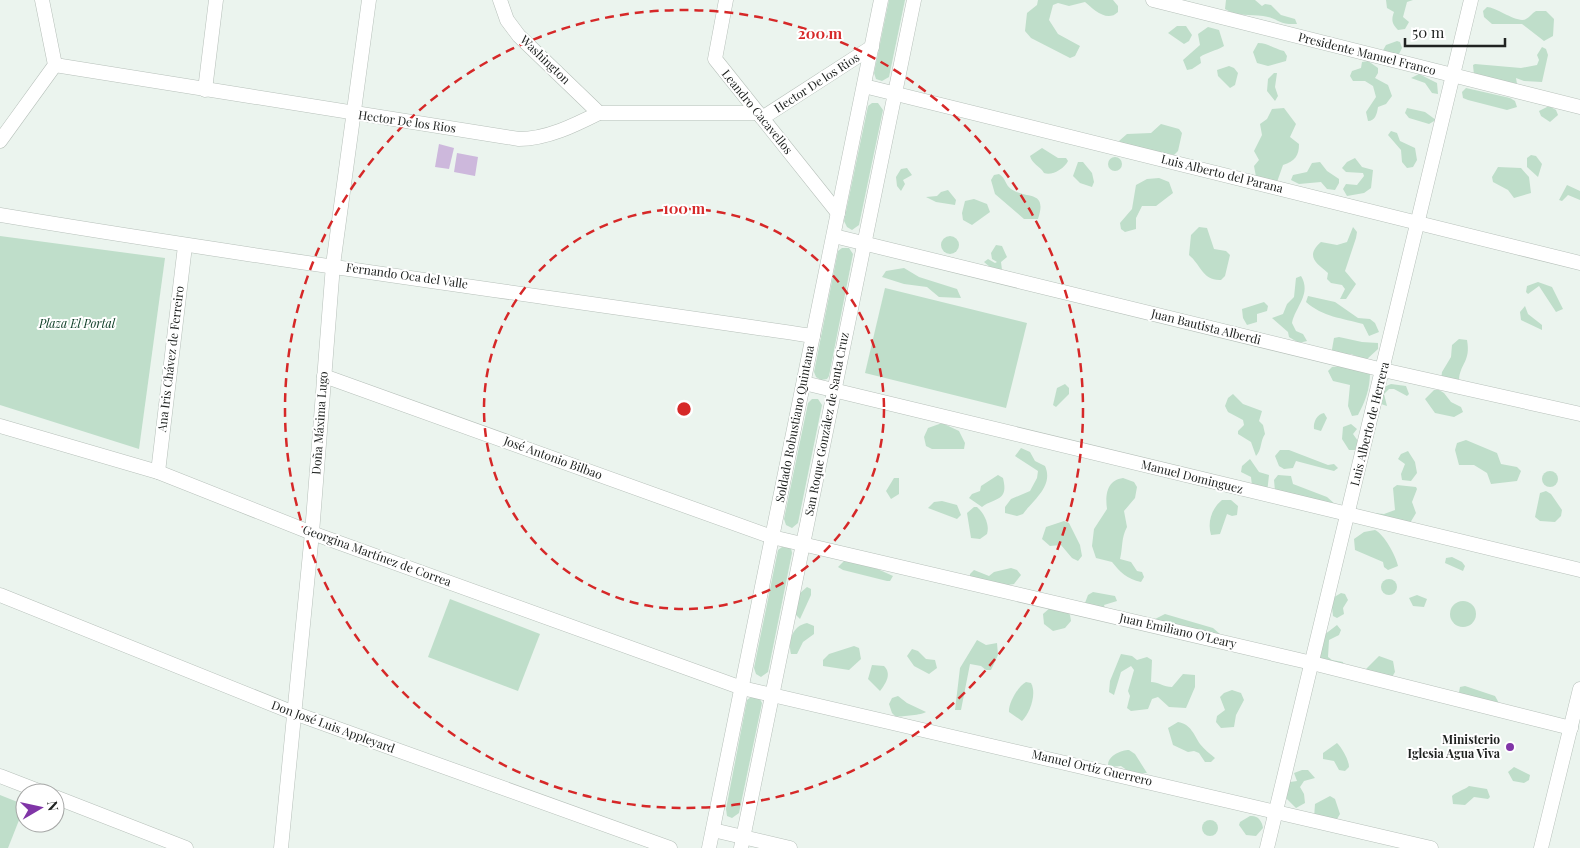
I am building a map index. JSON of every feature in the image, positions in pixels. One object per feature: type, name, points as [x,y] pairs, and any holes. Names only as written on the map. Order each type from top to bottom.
[{"type":"street","points":[[0,141],[55,65],[42,0]]},
{"type":"street","points":[[205,90],[216,0]]},
{"type":"street","name":"Doña Máxima Lugo","points":[[281,848],[312,533],[333,265],[369,0]]},
{"type":"street","name":"Washington","points":[[500,0],[507,20],[519,36],[599,113]]},
{"type":"street","name":"Leandro Cacavellos","points":[[726,0],[715,59],[838,213]]},
{"type":"street","name":"Soldado Robustiano Quintana","points":[[709,848],[747,689],[778,538],[804,383],[881,0]]},
{"type":"street","name":"San Roque González de Santa Cruz","points":[[742,843],[914,0]]},
{"type":"street","name":"Presidente Manuel Franco","points":[[1153,0],[1580,107]]},
{"type":"street","name":"Luis Alberto de Herrera","points":[[1267,848],[1471,0]]},
{"type":"street","name":"Hector De los Rios","points":[[55,65],[353,114],[534,139],[599,113],[760,116],[872,48]]},
{"type":"street","name":"Luis Alberto del Parana","points":[[864,86],[1580,263]]},
{"type":"street","name":"Fernando Oca del Valle","points":[[0,215],[184,246],[333,265],[813,336]]},
{"type":"street","name":"Juan Bautista Alberdi","points":[[834,236],[1383,370],[1580,414]]},
{"type":"street","name":"Ana Iris Chávez de Ferreiro","points":[[158,472],[184,246]]},
{"type":"street","name":"José Antonio Bilbao","points":[[324,376],[778,538]]},
{"type":"street","name":"Manuel Dominguez","points":[[804,383],[1580,570]]},
{"type":"street","name":"Georgina Martínez de Correa","points":[[0,426],[158,472],[312,533],[747,689]]},
{"type":"street","name":"Juan Emiliano O'Leary","points":[[778,538],[1312,663],[1571,728]]},
{"type":"street","name":"Don José Luis Appleyard","points":[[0,595],[294,713],[670,848]]},
{"type":"street","name":"Manuel Ortíz Guerrero","points":[[747,689],[1430,848]]},
{"type":"street","points":[[1541,848],[1580,689]]},
{"type":"street","points":[[0,776],[18,783]]},
{"type":"street","points":[[65,801],[186,848]]},
{"type":"street","points":[[713,830],[742,843],[790,848]]},
{"type":"green space","points":[[889,0],[905,0],[889,77],[882,81],[876,79],[874,73]]},
{"type":"green space","points":[[1038,0],[1113,0],[1118,6],[1118,12],[1114,15],[1105,16],[1085,2],[1069,6],[1058,3],[1053,5],[1049,20],[1058,34],[1080,46],[1075,56],[1070,58],[1031,38],[1025,31],[1027,13],[1037,5]]},
{"type":"green space","points":[[1226,0],[1255,0],[1262,6],[1265,4],[1271,5],[1281,15],[1295,19],[1297,24],[1285,23],[1263,16],[1230,12],[1225,9]]},
{"type":"green space","points":[[1386,0],[1413,0],[1407,2],[1403,17],[1409,22],[1405,29],[1398,30],[1394,26],[1392,20],[1394,12],[1387,8]]},
{"type":"green space","points":[[1487,7],[1522,20],[1536,11],[1546,11],[1554,19],[1553,36],[1544,41],[1522,24],[1492,24],[1484,17],[1483,11]]},
{"type":"green space","points":[[1177,26],[1186,26],[1192,35],[1189,41],[1184,44],[1168,33]]},
{"type":"green space","points":[[1208,27],[1219,30],[1224,46],[1200,57],[1201,63],[1187,70],[1183,60],[1200,45],[1198,34]]},
{"type":"green space","points":[[1397,41],[1400,42],[1402,48],[1398,56],[1382,52],[1386,45]]},
{"type":"green space","points":[[1258,43],[1284,51],[1287,56],[1286,61],[1268,66],[1257,63],[1253,52]]},
{"type":"green space","points":[[1542,47],[1546,49],[1548,55],[1542,82],[1524,81],[1516,78],[1517,84],[1474,75],[1473,65],[1475,64],[1521,68],[1537,65],[1539,60],[1537,55]]},
{"type":"green space","points":[[1368,61],[1378,68],[1375,78],[1388,85],[1392,96],[1386,104],[1378,107],[1376,115],[1370,121],[1368,121],[1366,112],[1376,97],[1373,86],[1365,81],[1353,81],[1350,76],[1352,71],[1361,68],[1362,62]]},
{"type":"green space","points":[[1229,66],[1238,73],[1235,85],[1230,88],[1218,76],[1217,70]]},
{"type":"green space","points":[[1274,73],[1277,73],[1275,87],[1278,96],[1275,101],[1267,91],[1268,79]]},
{"type":"green space","points":[[1419,74],[1437,83],[1438,94],[1432,93],[1425,83],[1411,78]]},
{"type":"green space","points":[[1466,88],[1510,98],[1515,101],[1517,107],[1507,110],[1468,100],[1463,98],[1462,92]]},
{"type":"green space","points":[[872,103],[878,103],[883,110],[859,225],[852,230],[847,227],[844,221],[868,106]]},
{"type":"green space","points":[[1549,106],[1556,110],[1558,115],[1550,122],[1541,116],[1539,111]]},
{"type":"green space","points":[[1284,108],[1296,124],[1290,137],[1299,144],[1297,155],[1291,162],[1283,165],[1277,182],[1256,177],[1254,166],[1259,160],[1254,151],[1262,135],[1260,124],[1267,119],[1272,109]]},
{"type":"green space","points":[[1407,108],[1425,112],[1436,120],[1429,124],[1409,118],[1405,113]]},
{"type":"green space","points":[[1161,124],[1179,129],[1182,133],[1178,151],[1174,155],[1125,145],[1119,141],[1127,134],[1151,133]]},
{"type":"green space","points":[[1391,131],[1397,133],[1400,141],[1415,148],[1417,160],[1413,167],[1407,168],[1402,162],[1401,150],[1388,135]]},
{"type":"green space","points":[[1042,148],[1058,158],[1066,158],[1068,161],[1064,167],[1051,174],[1044,173],[1032,161],[1030,156]]},
{"type":"green space","points":[[1531,155],[1536,156],[1542,164],[1538,177],[1527,167],[1527,158]]},
{"type":"green space","points":[[1112,157],[1118,157],[1122,164],[1118,171],[1112,171],[1108,167],[1108,161]]},
{"type":"green space","points":[[1355,158],[1362,167],[1373,170],[1371,188],[1364,193],[1347,196],[1343,189],[1346,184],[1357,185],[1364,176],[1363,173],[1346,172],[1342,168],[1347,162]]},
{"type":"green space","points":[[1078,162],[1083,162],[1092,173],[1094,182],[1092,187],[1080,183],[1073,176]]},
{"type":"green space","points":[[1320,162],[1327,171],[1339,179],[1335,190],[1327,189],[1321,182],[1299,184],[1291,180],[1293,175],[1307,172],[1312,163]]},
{"type":"green space","points":[[1498,167],[1521,168],[1529,177],[1531,193],[1514,198],[1508,190],[1493,182],[1492,177]]},
{"type":"green space","points":[[907,168],[912,175],[903,180],[905,184],[901,191],[897,186],[896,177],[901,169]]},
{"type":"green space","points":[[999,174],[1011,189],[1038,199],[1040,210],[1038,219],[1024,219],[995,194],[991,180],[994,175]]},
{"type":"green space","points":[[1159,178],[1169,182],[1173,193],[1156,206],[1142,206],[1136,218],[1136,229],[1125,232],[1121,229],[1120,223],[1132,209],[1136,185],[1147,179]]},
{"type":"green space","points":[[1567,185],[1580,191],[1580,200],[1568,195],[1562,201],[1559,200]]},
{"type":"green space","points":[[948,190],[956,200],[955,205],[936,202],[926,197],[937,196],[941,192]]},
{"type":"green space","points":[[974,199],[987,204],[990,212],[972,225],[963,220],[962,213],[965,201]]},
{"type":"green space","points":[[1199,227],[1207,228],[1214,249],[1226,251],[1230,255],[1225,276],[1221,280],[1215,280],[1206,275],[1189,255],[1191,235]]},
{"type":"green space","points":[[1353,227],[1357,232],[1356,238],[1345,271],[1356,284],[1346,299],[1340,299],[1345,289],[1342,285],[1331,283],[1327,279],[1328,273],[1316,262],[1313,255],[1316,247],[1321,242],[1337,245],[1347,242]]},
{"type":"green space","name":"Plaza El Portal","points":[[0,236],[165,258],[139,449],[0,405]]},
{"type":"green space","points":[[950,236],[956,239],[959,245],[956,251],[950,254],[944,251],[941,245],[944,239]]},
{"type":"green space","points":[[996,245],[1002,246],[1007,257],[1001,262],[1002,270],[990,267],[984,262],[988,259],[995,263],[997,262],[992,259],[991,253]]},
{"type":"green space","points":[[842,248],[849,248],[853,254],[829,376],[827,379],[821,380],[816,377],[814,372],[838,251]]},
{"type":"green space","points":[[904,268],[919,277],[957,289],[961,298],[939,297],[927,287],[904,284],[882,277],[886,271]]},
{"type":"green space","points":[[1301,276],[1305,289],[1304,295],[1292,323],[1296,331],[1303,334],[1307,341],[1299,343],[1289,337],[1288,332],[1272,318],[1283,314],[1287,304],[1294,297],[1296,278]]},
{"type":"green space","points":[[1538,282],[1552,287],[1563,309],[1556,312],[1539,286],[1528,294],[1526,292],[1527,286]]},
{"type":"green space","points":[[885,288],[1027,323],[1006,408],[865,373]]},
{"type":"green space","points":[[1308,296],[1335,302],[1358,318],[1370,319],[1375,323],[1379,332],[1369,336],[1363,324],[1319,311],[1306,302]]},
{"type":"green space","points":[[1264,302],[1268,306],[1267,311],[1257,314],[1257,322],[1247,325],[1243,318],[1242,309]]},
{"type":"green space","points":[[1525,306],[1528,314],[1542,325],[1542,330],[1521,320],[1520,312]]},
{"type":"green space","points":[[1339,337],[1378,343],[1378,349],[1366,360],[1351,354],[1331,355],[1334,338]]},
{"type":"green space","points":[[1459,339],[1467,340],[1468,353],[1459,380],[1441,380],[1442,372],[1451,357],[1452,345]]},
{"type":"green space","points":[[1350,365],[1370,373],[1368,390],[1363,405],[1358,415],[1352,416],[1348,406],[1350,385],[1333,381],[1328,371],[1332,367]]},
{"type":"green space","points":[[1065,384],[1069,388],[1069,394],[1056,407],[1053,405],[1057,388]]},
{"type":"green space","points":[[1391,384],[1406,386],[1409,394],[1407,396],[1394,389],[1389,389],[1384,394],[1387,406],[1381,404],[1384,387]]},
{"type":"green space","points":[[1434,390],[1444,393],[1451,402],[1461,407],[1463,412],[1454,417],[1435,413],[1425,399]]},
{"type":"green space","points":[[1233,394],[1243,404],[1262,411],[1259,421],[1263,425],[1265,434],[1256,456],[1251,442],[1238,434],[1238,431],[1244,425],[1243,420],[1228,412],[1225,406],[1228,398]]},
{"type":"green space","points":[[812,399],[818,399],[822,405],[798,523],[792,528],[786,525],[784,519],[808,403]]},
{"type":"green space","points":[[1324,413],[1327,418],[1321,431],[1314,429],[1316,419]]},
{"type":"green space","points":[[942,423],[959,431],[965,443],[964,449],[932,449],[926,446],[924,437],[928,428]]},
{"type":"green space","points":[[1351,424],[1357,429],[1353,434],[1358,441],[1355,450],[1349,450],[1342,439],[1343,427]]},
{"type":"green space","points":[[1466,440],[1497,453],[1501,464],[1517,467],[1521,471],[1517,481],[1491,484],[1487,473],[1474,465],[1459,465],[1455,450],[1457,443]]},
{"type":"green space","points":[[1021,448],[1030,452],[1035,461],[1045,466],[1047,480],[1037,498],[1023,514],[1017,516],[1005,513],[1005,507],[1011,499],[1030,491],[1037,478],[1038,471],[1015,456]]},
{"type":"green space","points":[[1280,450],[1289,450],[1328,465],[1334,464],[1338,468],[1334,471],[1296,461],[1293,468],[1284,469],[1279,466],[1275,456]]},
{"type":"green space","points":[[1408,451],[1415,462],[1417,473],[1411,481],[1402,480],[1401,474],[1405,464],[1398,459],[1401,454]]},
{"type":"green space","points":[[1250,459],[1259,472],[1269,475],[1267,493],[1252,486],[1251,477],[1241,472],[1242,466]]},
{"type":"green space","points":[[1550,471],[1556,473],[1558,479],[1556,485],[1550,487],[1544,485],[1542,479],[1544,473]]},
{"type":"green space","points":[[998,475],[1003,478],[1004,486],[1004,491],[1000,498],[982,507],[969,498],[972,494],[980,491],[981,486]]},
{"type":"green space","points":[[1278,475],[1291,476],[1293,484],[1327,497],[1336,505],[1275,491],[1274,480]]},
{"type":"green space","points":[[894,478],[899,478],[899,494],[891,499],[886,491]]},
{"type":"green space","points":[[1123,478],[1134,482],[1137,487],[1135,498],[1124,511],[1127,527],[1120,559],[1131,562],[1137,571],[1142,572],[1144,577],[1141,582],[1124,575],[1112,562],[1096,558],[1092,546],[1094,529],[1107,509],[1108,489],[1113,482]]},
{"type":"green space","points":[[1397,485],[1416,487],[1417,489],[1412,502],[1416,513],[1410,523],[1373,513],[1384,514],[1395,510],[1393,488]]},
{"type":"green space","points":[[1546,491],[1551,494],[1562,510],[1561,516],[1555,522],[1540,521],[1535,517],[1540,493]]},
{"type":"green space","points":[[1222,500],[1231,500],[1238,506],[1237,515],[1227,514],[1220,534],[1211,535],[1211,516]]},
{"type":"green space","points":[[942,501],[957,505],[961,515],[957,519],[928,508],[934,502]]},
{"type":"green space","points":[[974,507],[980,510],[987,523],[987,534],[980,539],[971,538],[967,513]]},
{"type":"green space","points":[[1064,521],[1069,523],[1080,545],[1082,556],[1078,561],[1072,558],[1061,545],[1050,546],[1042,539],[1046,527]]},
{"type":"green space","points":[[1375,530],[1389,546],[1398,566],[1388,570],[1384,567],[1383,562],[1355,550],[1354,539],[1364,532]]},
{"type":"green space","points":[[782,547],[791,548],[792,553],[768,672],[761,677],[756,674],[754,668],[778,550]]},
{"type":"green space","points":[[1452,557],[1462,562],[1465,566],[1463,571],[1445,563],[1446,558]]},
{"type":"green space","points":[[844,561],[871,566],[893,576],[890,581],[887,581],[843,570],[838,567]]},
{"type":"green space","points":[[1011,568],[1017,570],[1021,575],[1014,584],[997,587],[970,580],[970,574],[974,570],[989,576],[994,572]]},
{"type":"green space","points":[[1389,579],[1395,581],[1397,587],[1395,593],[1389,595],[1383,593],[1381,587],[1383,581]]},
{"type":"green space","points":[[807,587],[811,589],[811,595],[800,619],[792,611],[800,593]]},
{"type":"green space","points":[[1093,592],[1115,596],[1117,601],[1104,605],[1105,608],[1085,603],[1088,595]]},
{"type":"green space","points":[[1341,593],[1345,594],[1348,600],[1343,608],[1344,614],[1337,618],[1333,616],[1331,599]]},
{"type":"green space","points":[[1417,595],[1427,599],[1424,607],[1413,606],[1409,598]]},
{"type":"green space","points":[[450,599],[540,634],[518,691],[428,657]]},
{"type":"green space","points":[[1463,601],[1472,605],[1476,614],[1472,623],[1463,627],[1454,623],[1450,614],[1454,605]]},
{"type":"green space","points":[[1051,607],[1067,610],[1071,621],[1065,628],[1053,631],[1044,624],[1043,614]]},
{"type":"green space","points":[[1165,614],[1213,628],[1221,635],[1217,638],[1155,624],[1155,619]]},
{"type":"green space","points":[[807,623],[814,626],[814,634],[803,642],[797,654],[791,654],[790,644],[792,635],[798,627]]},
{"type":"green space","points":[[1337,625],[1341,630],[1339,635],[1329,640],[1328,657],[1332,660],[1343,662],[1344,668],[1319,660],[1324,635]]},
{"type":"green space","points":[[977,640],[986,645],[997,643],[998,655],[991,670],[970,664],[961,710],[955,710],[960,668]]},
{"type":"green space","points":[[854,646],[859,648],[861,659],[849,670],[823,666],[823,660],[829,654]]},
{"type":"green space","points":[[912,649],[918,651],[926,659],[935,660],[937,668],[929,674],[914,666],[907,656]]},
{"type":"green space","points":[[1121,654],[1132,656],[1137,660],[1147,657],[1152,660],[1151,682],[1172,687],[1183,674],[1195,675],[1195,687],[1186,708],[1169,707],[1158,697],[1152,699],[1148,709],[1131,711],[1127,708],[1130,696],[1128,691],[1134,670],[1131,666],[1121,672],[1114,695],[1109,692],[1110,681]]},
{"type":"green space","points":[[1379,656],[1393,661],[1395,672],[1392,677],[1365,670]]},
{"type":"green space","points":[[872,665],[884,666],[888,672],[886,682],[880,691],[868,679]]},
{"type":"green space","points":[[1026,682],[1031,683],[1033,687],[1033,698],[1028,713],[1022,721],[1009,712],[1009,709],[1017,691]]},
{"type":"green space","points":[[1465,686],[1495,696],[1500,705],[1458,698],[1460,687]]},
{"type":"green space","points":[[1232,690],[1241,693],[1244,700],[1236,715],[1234,727],[1221,728],[1216,722],[1217,716],[1225,710],[1220,697]]},
{"type":"green space","points":[[898,696],[907,703],[926,712],[896,717],[892,713],[889,704],[892,698]]},
{"type":"green space","points":[[751,697],[760,699],[762,703],[739,813],[732,818],[727,816],[726,809],[747,700]]},
{"type":"green space","points":[[1178,722],[1189,727],[1202,746],[1215,758],[1211,762],[1205,762],[1199,753],[1194,751],[1188,752],[1173,745],[1168,728]]},
{"type":"green space","points":[[1337,743],[1348,761],[1349,767],[1345,771],[1339,770],[1334,761],[1323,759],[1323,753]]},
{"type":"green space","points":[[1129,750],[1135,754],[1147,773],[1131,773],[1121,766],[1112,767],[1108,765],[1110,759],[1116,754]]},
{"type":"green space","points":[[1514,767],[1530,775],[1529,780],[1524,783],[1513,781],[1508,772]]},
{"type":"green space","points":[[1308,770],[1315,778],[1304,781],[1300,787],[1304,794],[1305,803],[1296,808],[1285,797],[1290,782],[1297,781],[1294,773]]},
{"type":"green space","points":[[1469,786],[1487,789],[1490,797],[1488,799],[1474,797],[1465,805],[1453,804],[1452,796]]},
{"type":"green space","points":[[0,795],[15,801],[15,830],[8,848],[0,848]]},
{"type":"green space","points":[[1330,796],[1335,799],[1340,814],[1337,819],[1314,818],[1315,804]]},
{"type":"green space","points":[[1250,816],[1261,821],[1263,828],[1256,836],[1246,835],[1239,825],[1240,822]]},
{"type":"green space","points":[[1210,820],[1216,822],[1218,828],[1216,834],[1210,836],[1204,834],[1202,828],[1204,822]]},
{"type":"shaded area","points":[[439,144],[454,148],[449,169],[435,167]]},
{"type":"shaded area","points":[[457,153],[478,157],[475,176],[454,172]]},
{"type":"place","name":"Ministerio Iglesia Agua Viva","points":[[1510,747]]}]
